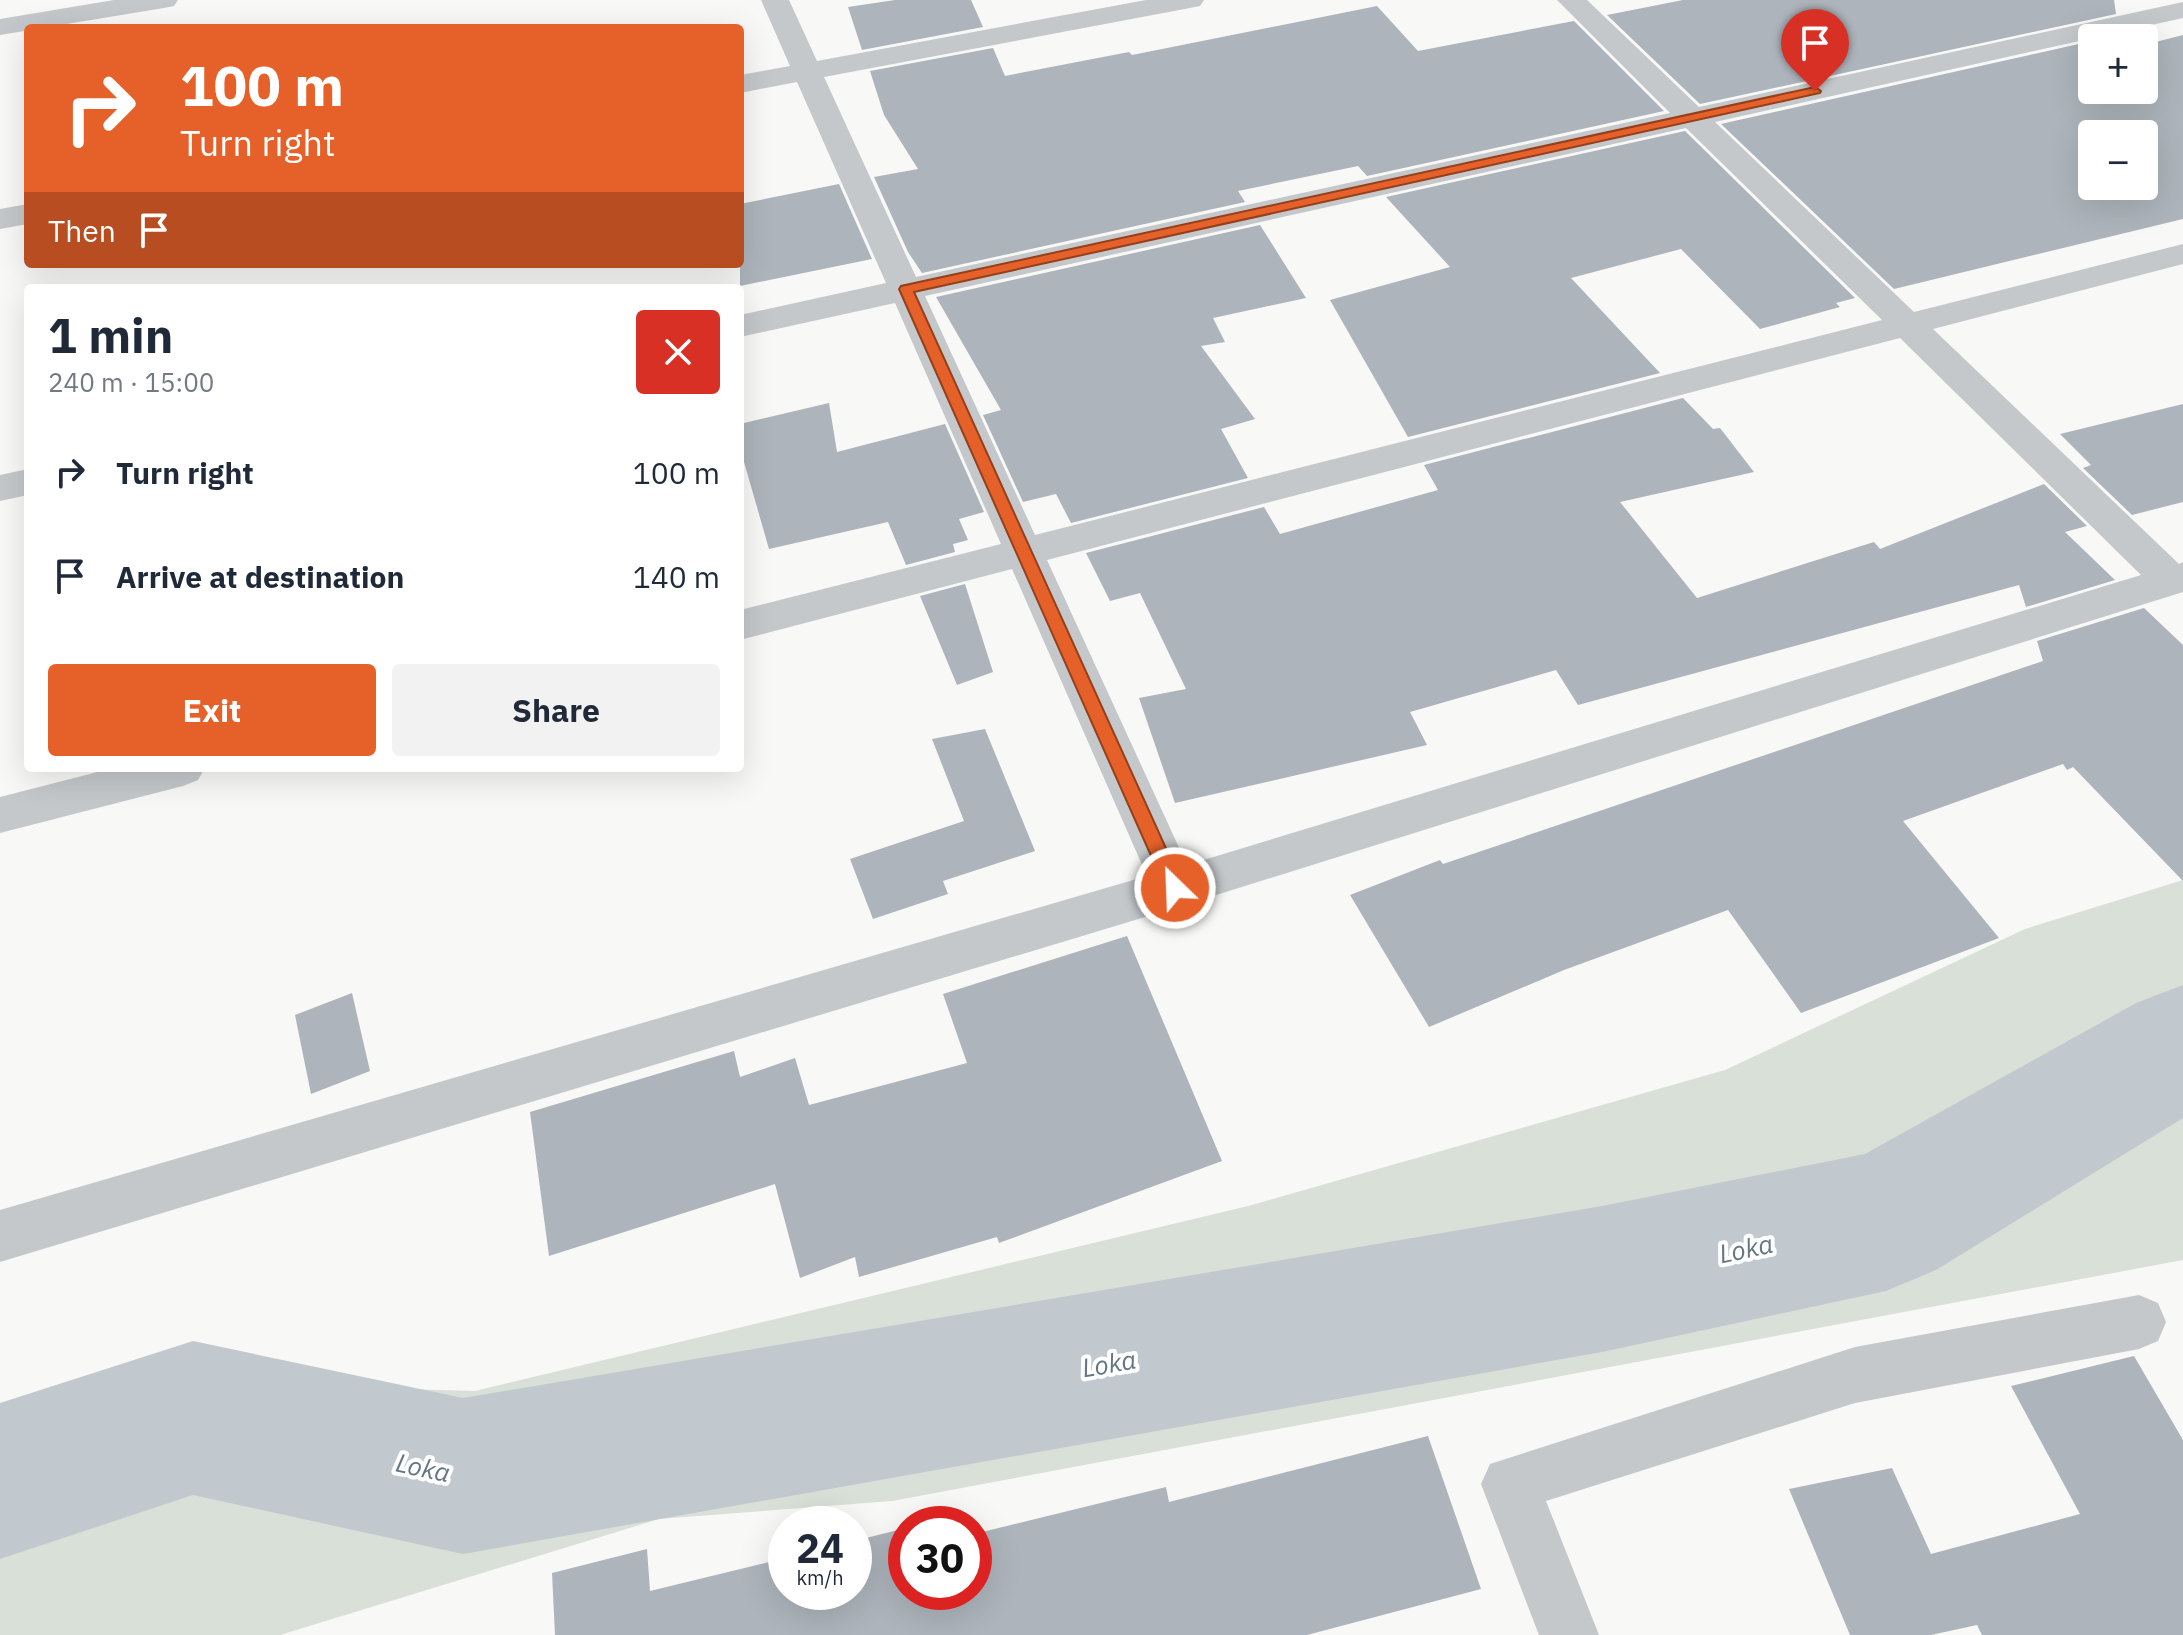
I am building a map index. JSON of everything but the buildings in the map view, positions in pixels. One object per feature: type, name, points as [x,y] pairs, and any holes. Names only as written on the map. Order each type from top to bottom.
[{"type":"street","points":[[0,27],[164,0]]},
{"type":"street","points":[[775,0],[1175,888]]},
{"type":"street","points":[[744,83],[1190,0]]},
{"type":"street","points":[[0,1236],[1175,888],[2177,579],[1906,325],[1571,0]]},
{"type":"street","points":[[744,325],[2183,10]]},
{"type":"street","points":[[0,219],[24,215]]},
{"type":"street","points":[[744,624],[2183,254]]},
{"type":"street","points":[[0,488],[24,483]]},
{"type":"street","points":[[0,815],[167,772]]},
{"type":"street","points":[[1569,1635],[1510,1484],[1855,1375],[2139,1322]]},
{"type":"shaded area","points":[[2183,880],[2183,1260],[892,1501],[768,1506],[768,1511],[659,1519],[280,1635],[0,1635],[0,1457],[224,1384],[475,1391],[1248,1206],[1725,1070],[2025,929]]},
{"type":"waterway","name":"Loka","points":[[0,1481],[193,1418],[463,1476],[1602,1279],[1886,1220],[2183,1046]]},
{"type":"route","points":[[1175,888],[906,289],[1815,91]]}]
